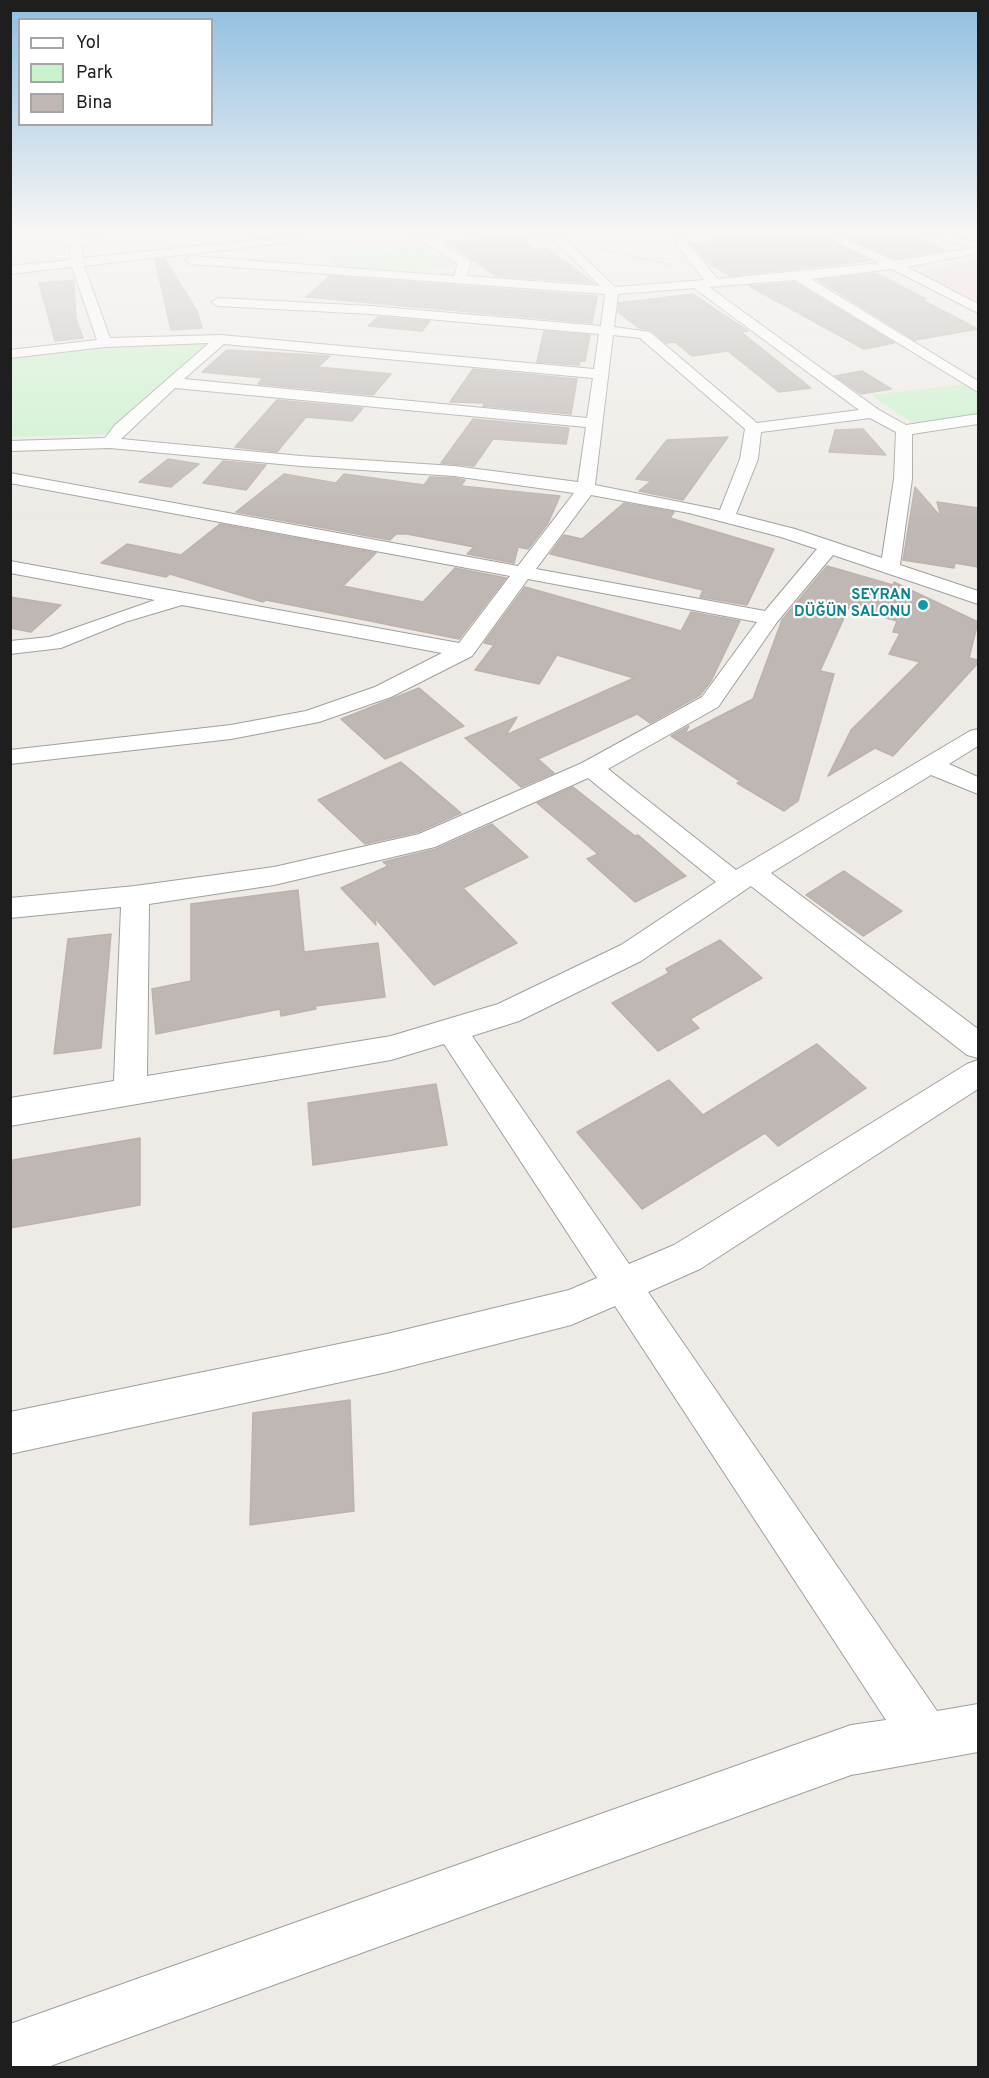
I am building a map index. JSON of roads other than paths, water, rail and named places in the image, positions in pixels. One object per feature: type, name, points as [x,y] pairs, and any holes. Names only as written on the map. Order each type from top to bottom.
[{"type":"street","points":[[100,330],[105,343]]},
{"type":"street","points":[[10,757],[240,730],[310,717],[383,692],[464,651],[586,489],[606,330],[645,335],[753,428],[873,413]]},
{"type":"street","points":[[769,330],[873,413],[904,430],[978,419]]},
{"type":"street","points":[[881,330],[978,387]]},
{"type":"street","points":[[110,444],[121,428],[174,383],[221,334]]},
{"type":"street","points":[[10,354],[105,343],[221,334],[601,374]]},
{"type":"street","points":[[174,383],[594,423]]},
{"type":"street","points":[[726,517],[749,459],[753,428]]},
{"type":"street","points":[[890,568],[903,479],[904,430]]},
{"type":"street","points":[[10,446],[110,444],[301,461],[454,471],[586,489],[726,517],[828,547],[978,598]]},
{"type":"street","points":[[10,478],[770,618]]},
{"type":"street","points":[[10,908],[135,896],[274,876],[426,840],[591,768],[710,702],[770,618],[819,562],[828,547]]},
{"type":"street","points":[[10,567],[464,651]]},
{"type":"street","points":[[10,648],[38,646],[68,639],[118,618],[180,599]]},
{"type":"street","points":[[10,1112],[391,1048],[508,1013],[631,953],[743,878],[978,736]]},
{"type":"street","points":[[929,765],[978,786]]},
{"type":"street","points":[[591,768],[978,1046]]},
{"type":"street","points":[[130,1092],[135,896]]},
{"type":"street","points":[[451,1030],[925,1736]]},
{"type":"street","points":[[10,1433],[387,1353],[571,1307],[687,1257],[978,1073]]},
{"type":"street","points":[[10,2052],[851,1750],[978,1728]]},
{"type":"place","name":"SEYRAN DÜĞÜN SALONU","points":[[923,605]]}]
